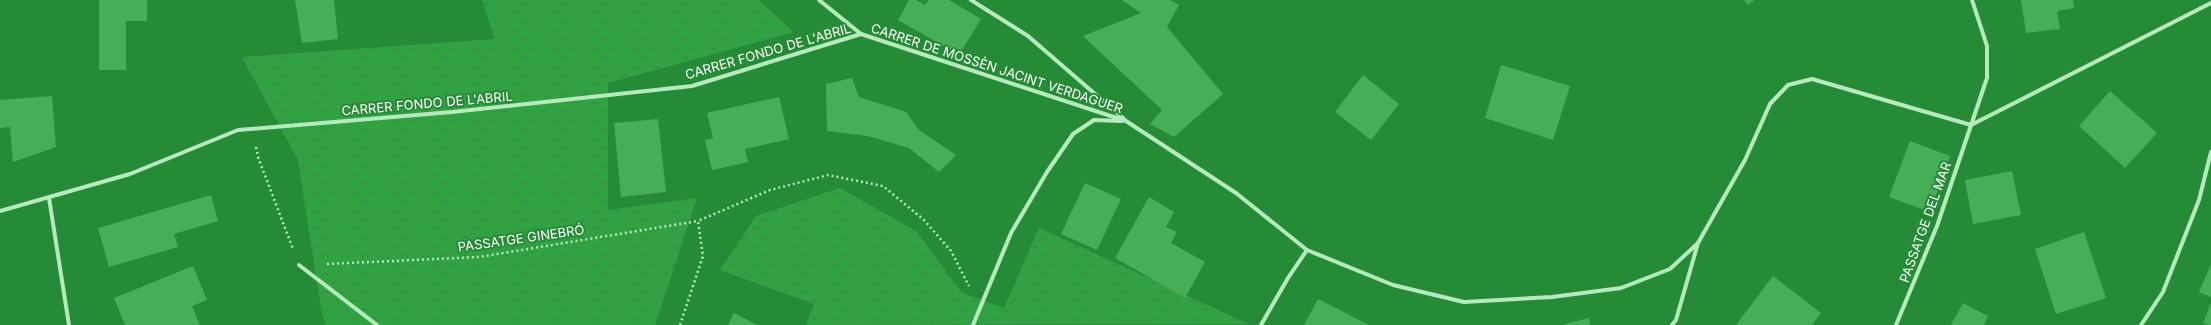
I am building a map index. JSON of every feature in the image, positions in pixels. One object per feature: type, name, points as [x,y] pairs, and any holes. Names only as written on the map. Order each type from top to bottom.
[{"type":"street","name":"CARRER DE MOSSÈN JACINT VERDAGUER","points":[[819,0],[861,34],[1126,121],[1236,193],[1307,250],[1393,285],[1464,302],[1552,297],[1621,288],[1670,268],[1698,243],[1745,160],[1770,104],[1788,85],[1812,79],[1971,125]]},
{"type":"street","points":[[971,0],[1028,36],[1126,121]]},
{"type":"street","name":"PASSATGE DEL MAR","points":[[1896,325],[1937,226],[1987,78],[1987,46],[1972,0]]},
{"type":"street","points":[[1971,125],[2211,4]]},
{"type":"street","name":"CARRER FONDO DE L'ABRIL","points":[[0,211],[130,174],[238,130],[452,112],[692,86],[861,34]]},
{"type":"street","points":[[974,325],[1011,233],[1047,172],[1073,134],[1094,120],[1126,121]]},
{"type":"street","points":[[2141,325],[2163,292],[2199,200],[2211,152]]},
{"type":"street","points":[[49,198],[69,325]]},
{"type":"street","points":[[1672,325],[1676,320],[1698,243]]},
{"type":"street","points":[[1261,325],[1288,278],[1307,250]]},
{"type":"street","points":[[299,265],[377,325]]},
{"type":"path","points":[[254,128],[258,158],[299,265]]},
{"type":"path","name":"PASSATGE GINEBRÓ","points":[[299,265],[479,257],[698,221],[770,190],[828,175],[884,186],[924,220],[951,251],[969,286],[978,317]]},
{"type":"path","points":[[680,325],[703,256],[698,221]]},
{"type":"green space","points":[[482,0],[758,0],[794,32],[608,83],[608,210],[697,198],[655,325],[326,325],[322,314],[298,160],[242,57],[495,39]]},
{"type":"green space","points":[[840,188],[916,231],[962,293],[1004,308],[1039,228],[1249,324],[806,325],[814,304],[720,270],[756,216]]},
{"type":"building","points":[[99,0],[147,0],[147,21],[126,21],[126,70],[99,70]]},
{"type":"building","points":[[295,0],[334,0],[338,39],[302,43]]},
{"type":"building","points":[[909,0],[916,0],[925,5],[929,0],[949,0],[981,19],[959,55],[898,20]]},
{"type":"building","points":[[1122,0],[1170,0],[1179,5],[1167,27],[1223,94],[1174,137],[1150,124],[1162,110],[1083,36],[1141,13]]},
{"type":"building","points":[[1744,0],[1754,0],[1748,5]]},
{"type":"building","points":[[2021,0],[2073,0],[2074,8],[2057,11],[2060,29],[2026,33]]},
{"type":"building","points":[[1501,65],[1570,86],[1553,140],[1485,118]]},
{"type":"building","points":[[1363,75],[1399,104],[1371,140],[1335,112]]},
{"type":"building","points":[[852,78],[859,97],[906,112],[919,130],[956,155],[939,172],[909,148],[868,136],[827,131],[826,84]]},
{"type":"building","points":[[2110,91],[2157,133],[2125,168],[2079,126]]},
{"type":"building","points":[[52,96],[56,147],[13,162],[10,127],[0,128],[0,100]]},
{"type":"building","points":[[779,97],[789,139],[745,149],[748,162],[712,170],[705,140],[713,138],[707,113]]},
{"type":"building","points":[[658,119],[666,192],[621,197],[614,123]]},
{"type":"building","points":[[1910,141],[1950,156],[1930,212],[1889,197]]},
{"type":"building","points":[[2012,171],[2021,215],[1973,224],[1965,180]]},
{"type":"building","points":[[1085,183],[1121,199],[1097,250],[1061,234]]},
{"type":"building","points":[[211,195],[218,221],[174,234],[178,247],[109,267],[98,228]]},
{"type":"building","points":[[1149,197],[1174,212],[1166,227],[1177,232],[1171,243],[1205,262],[1185,298],[1115,258]]},
{"type":"building","points":[[2084,232],[2106,298],[2056,314],[2035,249]]},
{"type":"building","points":[[2211,264],[2211,297],[2199,292]]},
{"type":"building","points":[[193,266],[207,300],[192,306],[200,325],[125,325],[114,298]]},
{"type":"building","points":[[1773,276],[1821,313],[1812,325],[1736,325]]},
{"type":"building","points":[[1318,299],[1369,325],[1304,325]]},
{"type":"building","points":[[1963,303],[1988,316],[1984,325],[1951,325]]},
{"type":"building","points":[[2211,303],[2211,325],[2208,325],[2203,323]]},
{"type":"building","points":[[734,313],[757,325],[728,325]]},
{"type":"building","points":[[1589,318],[1590,325],[1565,325],[1565,324]]}]
